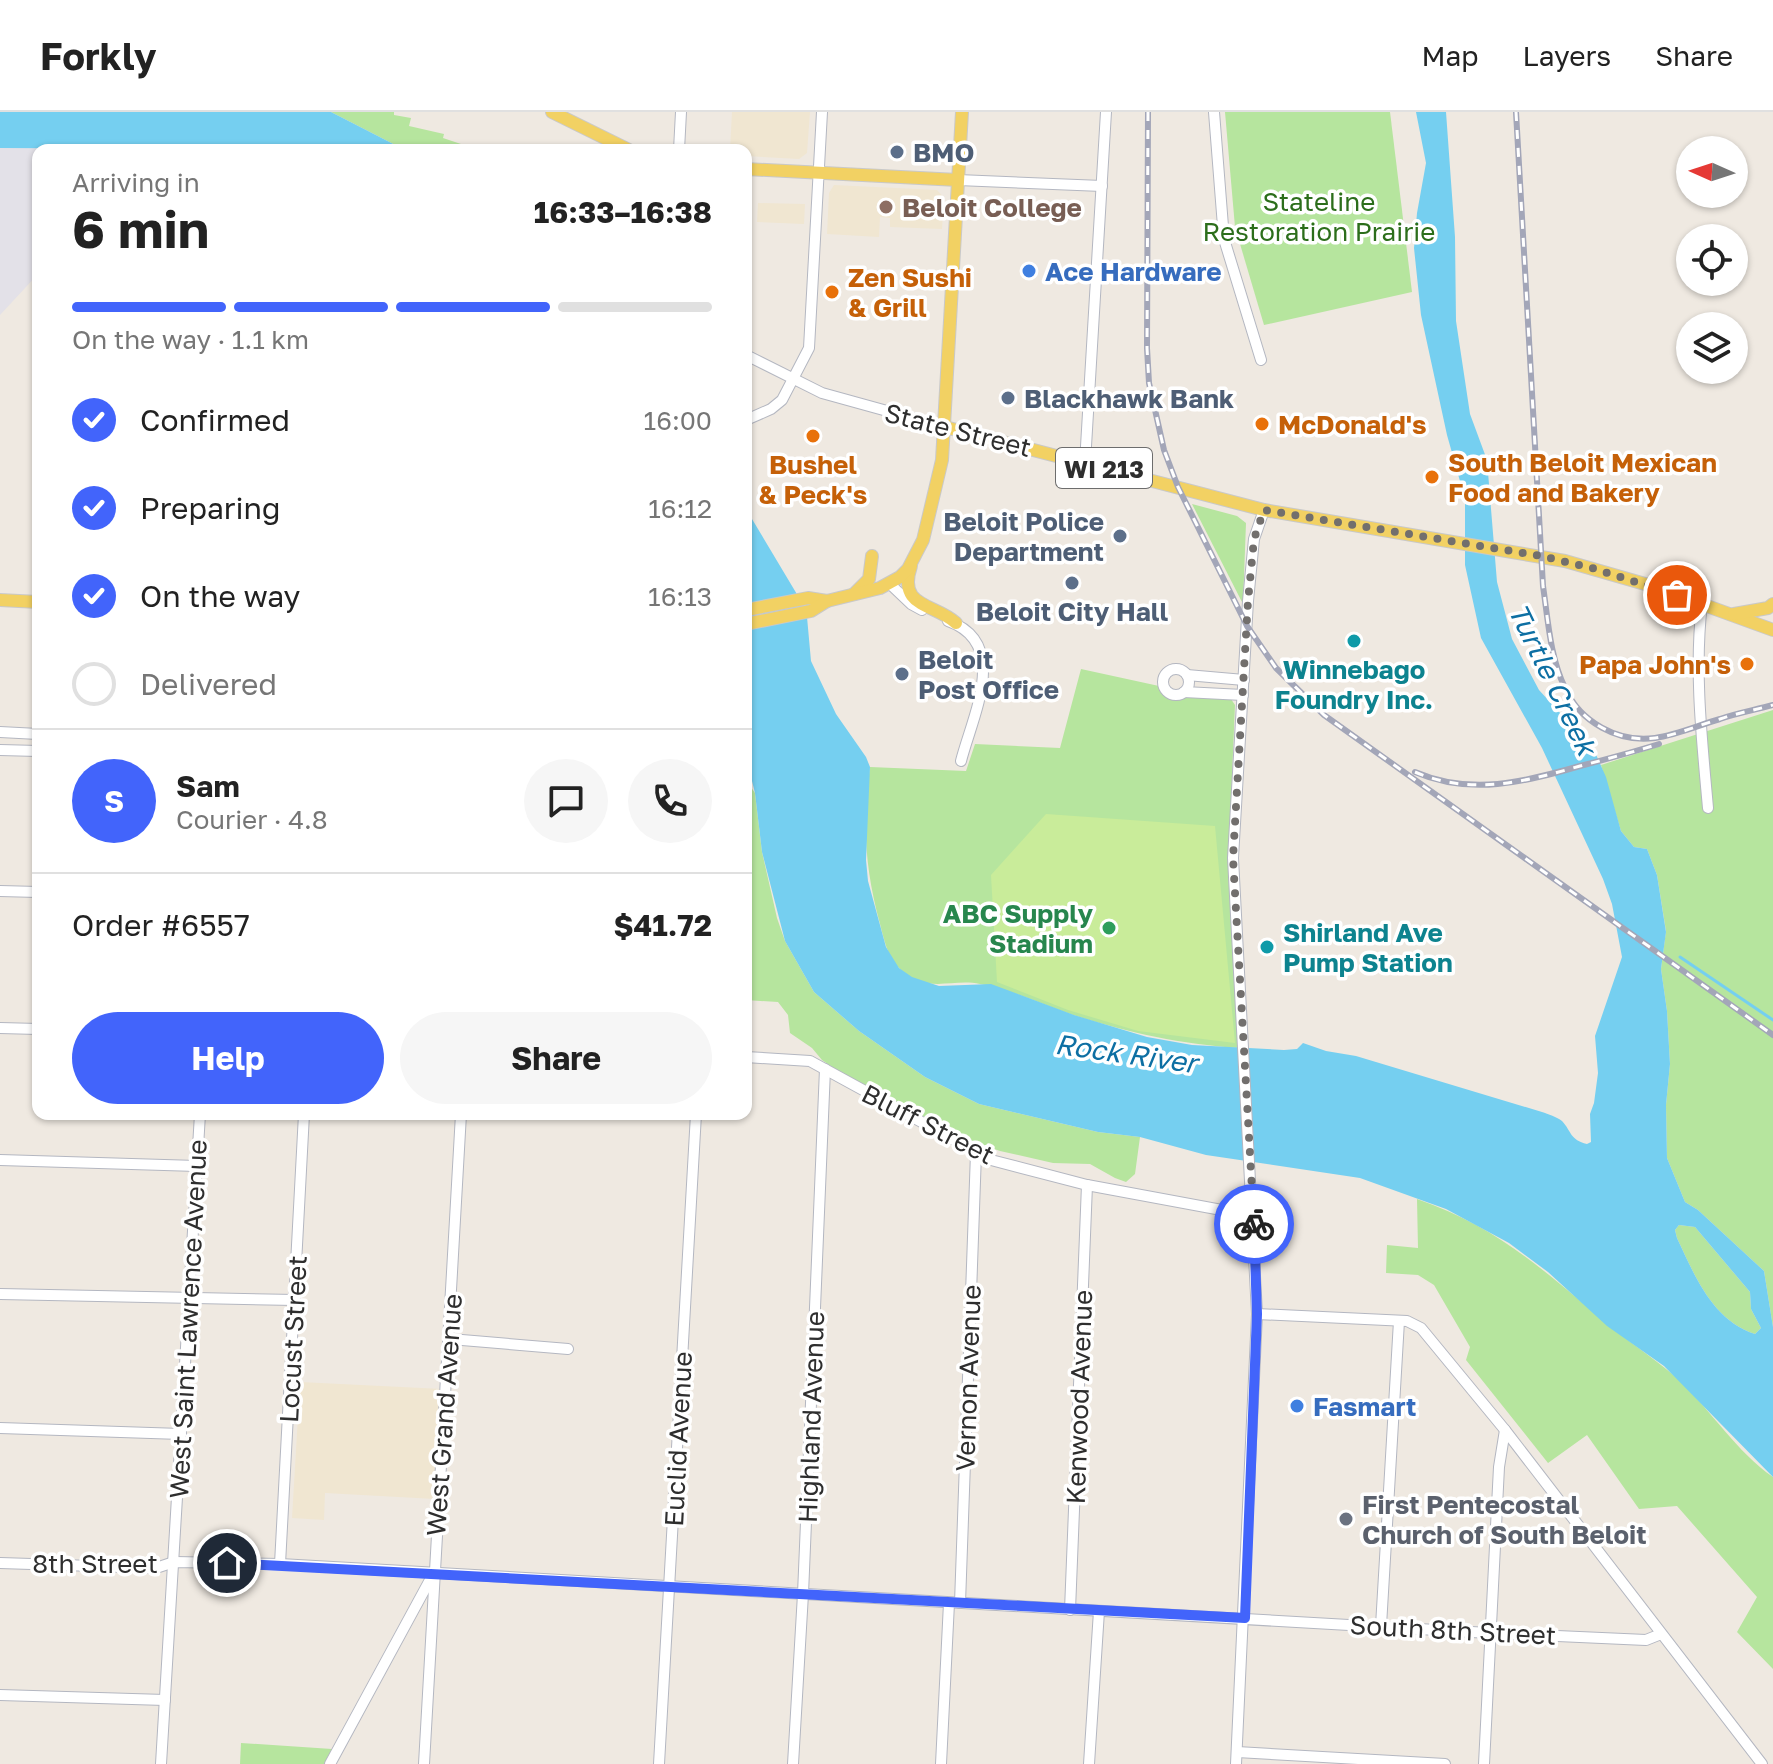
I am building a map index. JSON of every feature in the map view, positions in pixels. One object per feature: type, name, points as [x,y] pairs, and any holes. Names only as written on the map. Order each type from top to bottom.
[{"type":"main road","points":[[552,112],[568,116],[618,144]]},
{"type":"main road","points":[[961,626],[943,612],[920,605],[914,599],[908,582],[911,564],[923,540],[937,488],[945,427],[962,112]]},
{"type":"main road","points":[[752,169],[958,180]]},
{"type":"main road","name":"State Street","points":[[945,427],[1264,510],[1592,568],[1773,630]]},
{"type":"main road","points":[[851,597],[869,579],[872,556]]},
{"type":"main road","points":[[752,609],[851,597],[890,584],[911,564]]},
{"type":"main road","points":[[0,600],[32,602]]},
{"type":"main road","points":[[752,622],[810,604]]},
{"type":"main road","points":[[1733,615],[1768,608],[1773,604]]},
{"type":"street","points":[[679,144],[681,112]]},
{"type":"street","points":[[752,417],[778,404],[794,380],[810,343],[822,112]]},
{"type":"street","points":[[1085,463],[1106,112]]},
{"type":"street","points":[[1214,112],[1224,239],[1261,360]]},
{"type":"street","points":[[958,180],[1102,186]]},
{"type":"street","name":"State Street","points":[[752,358],[840,399],[945,427]]},
{"type":"street","points":[[1236,1764],[1257,1314],[1233,858],[1254,539],[1264,510]]},
{"type":"street","points":[[890,584],[911,604],[961,626],[974,638],[982,655],[983,688],[961,761]]},
{"type":"street","points":[[1702,604],[1701,707],[1708,808]]},
{"type":"street","points":[[1243,695],[1172,694],[1163,681],[1166,673],[1173,669],[1187,675],[1244,680]]},
{"type":"street","points":[[1184,692],[1188,684],[1187,675]]},
{"type":"street","points":[[0,732],[32,734]]},
{"type":"street","points":[[0,750],[32,751]]},
{"type":"street","points":[[0,891],[32,892]]},
{"type":"street","points":[[0,1028],[32,1029]]},
{"type":"street","name":"Bluff Street","points":[[752,1057],[804,1060],[825,1069],[991,1160],[1087,1185],[1254,1216]]},
{"type":"street","name":"Highland Avenue","points":[[793,1764],[825,1069]]},
{"type":"street","name":"West Saint Lawrence Avenue","points":[[161,1764],[200,1120]]},
{"type":"street","name":"Locust Street","points":[[280,1564],[304,1120]]},
{"type":"street","name":"West Grand Avenue","points":[[424,1764],[461,1120]]},
{"type":"street","name":"Euclid Avenue","points":[[659,1764],[696,1120]]},
{"type":"street","name":"Vernon Avenue","points":[[941,1764],[954,1603],[976,1153]]},
{"type":"street","points":[[0,1160],[197,1166]]},
{"type":"street","name":"Kenwood Avenue","points":[[1070,1610],[1087,1185]]},
{"type":"street","points":[[0,1294],[295,1300]]},
{"type":"street","points":[[1257,1314],[1411,1322],[1426,1333],[1505,1430],[1762,1764]]},
{"type":"street","points":[[1381,1626],[1399,1321]]},
{"type":"street","points":[[450,1339],[568,1349]]},
{"type":"street","points":[[0,1428],[181,1434]]},
{"type":"street","points":[[1484,1764],[1499,1467],[1505,1430]]},
{"type":"street","name":"8th Street","points":[[0,1563],[156,1568],[174,1562],[280,1564],[1245,1618]]},
{"type":"street","points":[[330,1764],[434,1573]]},
{"type":"street","points":[[1089,1764],[1099,1611]]},
{"type":"street","name":"South 8th Street","points":[[1245,1618],[1646,1640],[1661,1634]]},
{"type":"street","points":[[0,1695],[165,1700]]},
{"type":"street","points":[[1237,1752],[1445,1764]]},
{"type":"shaded area","points":[[732,112],[810,112],[807,153],[799,159],[752,156],[752,144],[730,144]]},
{"type":"shaded area","points":[[0,142],[32,144],[32,280],[0,315]]},
{"type":"shaded area","name":"Beloit College","points":[[834,185],[937,190],[944,198],[942,229],[890,227],[890,218],[880,217],[879,237],[827,234],[829,193]]},
{"type":"shaded area","points":[[758,203],[805,204],[804,224],[757,222]]},
{"type":"shaded area","points":[[300,1382],[442,1389],[435,1499],[325,1493],[324,1520],[292,1518]]},
{"type":"green space","points":[[331,112],[394,112],[394,115],[411,118],[409,126],[444,134],[443,138],[461,144],[393,144]]},
{"type":"green space","name":"Stateline Restoration Prairie","points":[[1225,112],[1390,112],[1412,292],[1264,325],[1235,227]]},
{"type":"green space","points":[[1192,504],[1237,516],[1246,523],[1243,604]]},
{"type":"green space","points":[[1081,669],[1159,686],[1163,694],[1172,700],[1188,696],[1231,699],[1235,705],[1228,872],[1239,1048],[1175,1041],[1135,1032],[1073,1015],[991,986],[919,981],[899,968],[889,953],[868,865],[866,808],[870,767],[966,771],[975,744],[1060,748]]},
{"type":"green space","points":[[1773,710],[1773,1327],[1764,1271],[1698,1210],[1685,1202],[1667,1158],[1666,1105],[1670,1064],[1661,969],[1666,931],[1657,875],[1647,849],[1634,847],[1621,831],[1601,765]]},
{"type":"green space","points":[[752,789],[777,918],[785,941],[814,992],[859,1031],[925,1077],[979,1104],[1098,1132],[1140,1137],[1135,1174],[1126,1182],[1090,1164],[1053,1163],[976,1143],[848,1078],[822,1060],[812,1048],[790,1033],[788,1015],[778,1002],[752,1000]]},
{"type":"green space","name":"ABC Supply Stadium","points":[[1046,814],[1215,826],[1235,1043],[1138,1031],[1068,1010],[997,982],[991,875]]},
{"type":"green space","points":[[1417,1199],[1499,1238],[1544,1271],[1672,1374],[1736,1444],[1773,1477],[1773,1669],[1737,1632],[1757,1597],[1677,1506],[1639,1509],[1587,1435],[1548,1463],[1466,1360],[1470,1347],[1434,1285],[1418,1275],[1386,1273],[1387,1245],[1418,1248]]},
{"type":"green space","points":[[1679,1225],[1695,1227],[1750,1292],[1751,1309],[1761,1328],[1755,1334],[1727,1318],[1707,1295],[1677,1238],[1675,1230]]},
{"type":"green space","points":[[241,1743],[332,1749],[324,1764],[240,1764]]},
{"type":"water","points":[[0,112],[331,112],[393,144],[32,144],[32,148],[0,148]]},
{"type":"water","name":"Rock River","points":[[1416,112],[1446,112],[1455,237],[1456,321],[1470,414],[1487,460],[1497,582],[1512,639],[1539,690],[1594,750],[1606,777],[1621,831],[1634,847],[1647,849],[1657,875],[1666,932],[1661,969],[1670,1064],[1666,1105],[1667,1158],[1685,1202],[1698,1210],[1764,1271],[1773,1327],[1773,1477],[1664,1366],[1607,1326],[1548,1272],[1509,1243],[1446,1209],[1360,1178],[1206,1155],[1140,1137],[1098,1132],[979,1104],[925,1077],[859,1031],[814,992],[785,941],[762,852],[752,781],[752,519],[798,596],[807,617],[811,661],[836,714],[870,767],[868,881],[886,947],[899,968],[912,977],[939,986],[991,984],[1074,1015],[1147,1037],[1192,1045],[1284,1050],[1297,1049],[1303,1043],[1356,1056],[1550,1115],[1562,1121],[1577,1140],[1587,1144],[1591,1142],[1590,1114],[1598,1073],[1595,1036],[1622,957],[1612,904],[1603,879],[1542,748],[1481,638],[1465,565],[1465,499],[1447,435],[1421,315],[1414,248],[1426,163]],"holes":[[[1679,1225],[1695,1227],[1750,1292],[1751,1309],[1761,1328],[1755,1334],[1727,1318],[1707,1295],[1677,1238],[1675,1230]]]},
{"type":"waterway","points":[[1680,957],[1773,1020]]},
{"type":"railway","points":[[1148,112],[1149,383],[1164,450],[1178,487],[1247,626],[1276,668],[1324,715],[1773,1035]]},
{"type":"railway","points":[[1516,112],[1543,586],[1553,651],[1565,688],[1590,720],[1614,733],[1641,739],[1671,735],[1773,705]]},
{"type":"railway","points":[[1415,772],[1457,783],[1498,784],[1538,777],[1659,744]]},
{"type":"way so far","points":[[1254,1224],[1233,858],[1248,601],[1254,539],[1264,510],[1541,556],[1592,568],[1677,595]]},
{"type":"place","name":"BMO","points":[[897,152]]},
{"type":"place","name":"Beloit College","points":[[886,207]]},
{"type":"place","name":"Ace Hardware","points":[[1029,271]]},
{"type":"place","name":"Zen Sushi & Grill","points":[[832,292]]},
{"type":"place","name":"Blackhawk Bank","points":[[1008,398]]},
{"type":"place","name":"McDonald's","points":[[1262,424]]},
{"type":"place","name":"Bushel & Peck's","points":[[813,436]]},
{"type":"place","name":"South Beloit Mexican Food and Bakery","points":[[1432,477]]},
{"type":"place","name":"Beloit Police Department","points":[[1120,536]]},
{"type":"place","name":"Beloit City Hall","points":[[1072,583]]},
{"type":"place","name":"Winnebago Foundry Inc.","points":[[1354,641]]},
{"type":"place","name":"Papa John's","points":[[1747,664]]},
{"type":"place","name":"Beloit Post Office","points":[[902,674]]},
{"type":"place","name":"ABC Supply Stadium","points":[[1109,928]]},
{"type":"place","name":"Shirland Ave Pump Station","points":[[1267,947]]},
{"type":"place","name":"Fasmart","points":[[1297,1406]]},
{"type":"place","name":"First Pentecostal Church of South Beloit","points":[[1346,1519]]},
{"type":"route","points":[[227,1563],[1245,1618],[1257,1314],[1254,1224]]},
{"type":"water label","name":"Turtle Creek","points":[[1553,679]]}]
